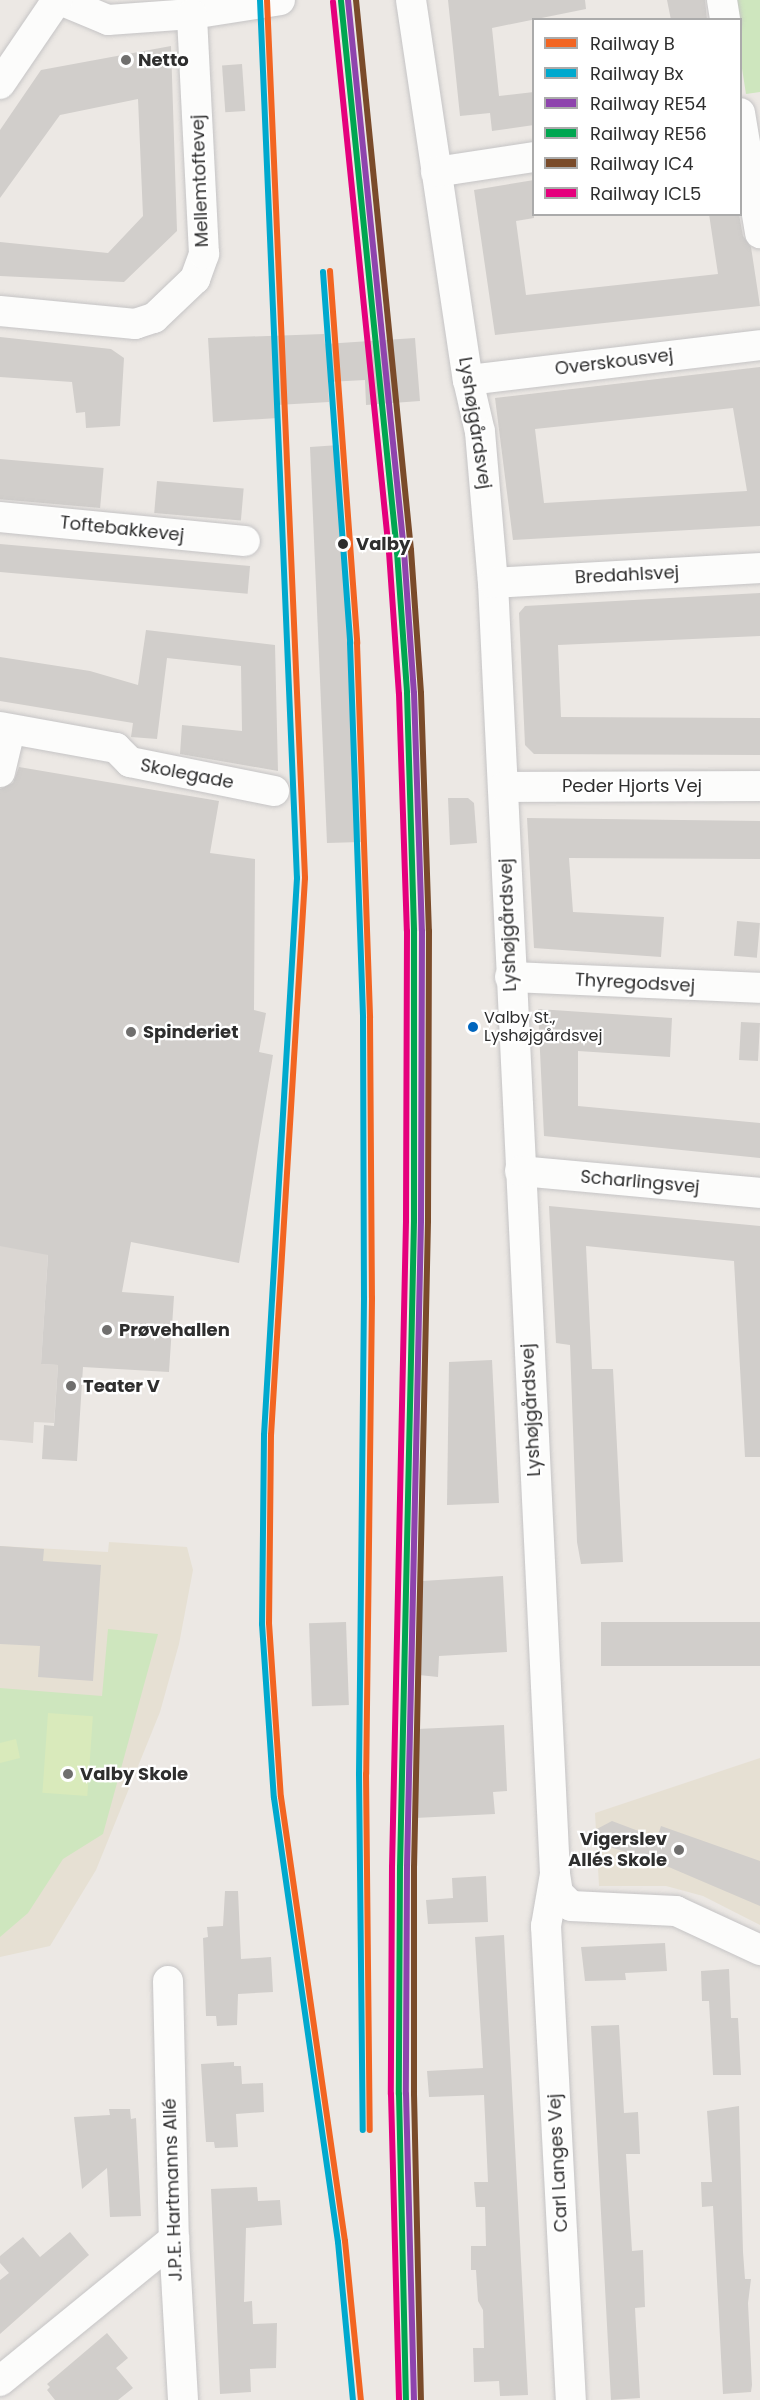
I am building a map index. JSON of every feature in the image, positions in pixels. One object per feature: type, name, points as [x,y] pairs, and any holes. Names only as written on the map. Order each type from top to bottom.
[{"type":"street","points":[[0,84],[58,0],[108,20],[192,14],[280,0]]},
{"type":"street","name":"Lyshøjgårdsvej","points":[[411,0],[468,380],[480,432],[494,583],[510,977],[555,1874],[546,1926]]},
{"type":"street","points":[[722,0],[725,18]]},
{"type":"street","name":"Mellemtoftevej","points":[[0,311],[135,324],[154,318],[195,279],[204,254],[192,14]]},
{"type":"street","points":[[746,123],[760,233]]},
{"type":"street","points":[[436,172],[532,157]]},
{"type":"street","name":"Overskousvej","points":[[468,380],[760,345]]},
{"type":"street","name":"Toftebakkevej","points":[[0,517],[244,541]]},
{"type":"street","name":"Bredahlsvej","points":[[494,583],[760,568]]},
{"type":"street","points":[[0,772],[5,729]]},
{"type":"street","name":"Skolegade","points":[[5,729],[116,748],[130,762],[274,791]]},
{"type":"street","name":"Peder Hjorts Vej","points":[[504,787],[760,786]]},
{"type":"street","name":"Thyregodsvej","points":[[510,977],[760,988]]},
{"type":"street","name":"Scharlingsvej","points":[[520,1171],[760,1193]]},
{"type":"street","points":[[555,1874],[558,1893],[571,1906],[676,1911],[760,1950]]},
{"type":"street","name":"Carl Langes Vej","points":[[546,1926],[571,2400]]},
{"type":"street","name":"J.P.E. Hartmanns Allé","points":[[168,1981],[174,2239],[183,2400]]},
{"type":"street","points":[[0,2381],[174,2239]]},
{"type":"shaded area","points":[[0,1245],[48,1254],[41,1364],[58,1365],[54,1423],[34,1422],[33,1443],[0,1440]]},
{"type":"shaded area","name":"Valby Skole","points":[[109,1542],[187,1547],[193,1570],[179,1644],[160,1712],[96,1870],[50,1946],[0,1957],[0,1546],[108,1552]]},
{"type":"shaded area","name":"Vigerslev Allés Skole","points":[[760,1758],[760,1925],[703,1896],[666,1886],[599,1886],[595,1813]]},
{"type":"green space","points":[[729,0],[760,0],[760,92],[746,94],[742,68],[742,18],[733,18]]},
{"type":"green space","points":[[108,1629],[158,1634],[103,1834],[63,1859],[28,1913],[0,1937],[0,1688],[102,1696]]},
{"type":"green space","points":[[48,1713],[93,1716],[87,1796],[42,1793]]},
{"type":"green space","points":[[16,1739],[20,1758],[0,1763],[0,1743]]},
{"type":"building","points":[[448,0],[585,0],[586,9],[532,18],[532,20],[492,28],[499,96],[532,92],[532,125],[492,131],[490,113],[460,116]]},
{"type":"building","points":[[667,0],[705,0],[707,18],[671,18]]},
{"type":"building","points":[[171,46],[177,231],[124,282],[0,276],[0,242],[108,253],[143,216],[138,99],[60,115],[0,198],[0,130],[41,70]]},
{"type":"building","points":[[242,64],[245,111],[225,112],[222,65]]},
{"type":"building","points":[[532,180],[532,216],[534,218],[516,221],[526,295],[718,274],[709,216],[739,216],[743,236],[751,247],[760,306],[495,335],[474,190]]},
{"type":"building","points":[[324,334],[325,344],[415,338],[420,401],[366,405],[365,380],[328,382],[329,402],[277,405],[278,418],[213,422],[208,338]]},
{"type":"building","points":[[0,337],[111,349],[124,358],[120,426],[86,428],[85,412],[76,413],[72,382],[0,377]]},
{"type":"building","points":[[760,367],[760,526],[513,540],[495,398]],"holes":[[[733,408],[747,491],[544,503],[535,429]]]},
{"type":"building","points":[[339,445],[361,842],[327,843],[310,447]]},
{"type":"building","points":[[0,459],[104,468],[100,508],[0,499]]},
{"type":"building","points":[[157,481],[244,489],[241,520],[154,513]]},
{"type":"building","points":[[0,544],[250,566],[248,594],[0,572]]},
{"type":"building","points":[[760,593],[760,636],[558,645],[561,717],[760,718],[760,755],[534,754],[525,745],[519,613],[525,606]]},
{"type":"building","points":[[146,630],[275,645],[278,771],[180,754],[182,725],[242,731],[241,666],[167,658],[157,739],[131,737],[133,723],[0,701],[0,657],[90,671],[138,685]]},
{"type":"building","name":"Spinderiet","points":[[19,767],[219,801],[210,853],[255,859],[254,1010],[266,1013],[259,1052],[273,1055],[239,1263],[131,1242],[122,1292],[174,1296],[169,1372],[83,1367],[77,1461],[42,1459],[44,1425],[54,1426],[58,1365],[41,1364],[48,1255],[0,1246],[0,789],[13,783]]},
{"type":"building","points":[[448,798],[468,798],[474,803],[477,843],[450,845]]},
{"type":"building","points":[[527,818],[760,821],[760,859],[569,858],[573,912],[664,917],[661,957],[534,948]]},
{"type":"building","points":[[737,921],[760,923],[757,958],[734,956]]},
{"type":"building","points":[[538,1009],[672,1018],[670,1057],[578,1051],[578,1106],[760,1123],[760,1158],[544,1136]]},
{"type":"building","points":[[741,1022],[760,1023],[758,1061],[739,1060]]},
{"type":"building","points":[[549,1206],[760,1226],[760,1457],[745,1457],[734,1261],[586,1246],[592,1369],[613,1369],[623,1562],[581,1564],[577,1542],[570,1345],[556,1343]]},
{"type":"building","points":[[492,1360],[499,1503],[447,1505],[449,1362]]},
{"type":"building","points":[[0,1546],[44,1549],[43,1561],[101,1565],[93,1681],[38,1677],[40,1646],[0,1644]]},
{"type":"building","points":[[503,1576],[507,1652],[439,1656],[438,1677],[419,1675],[422,1581]]},
{"type":"building","points":[[346,1622],[349,1705],[312,1706],[309,1623]]},
{"type":"building","points":[[601,1622],[760,1622],[760,1666],[601,1666]]},
{"type":"building","points":[[504,1725],[507,1791],[493,1792],[495,1814],[415,1818],[417,1729]]},
{"type":"building","points":[[612,1821],[657,1838],[661,1826],[760,1861],[760,1906],[650,1859],[596,1843],[592,1838],[593,1831]]},
{"type":"building","points":[[486,1876],[488,1922],[428,1924],[426,1900],[453,1898],[452,1878]]},
{"type":"building","points":[[225,1891],[238,1891],[241,1959],[271,1957],[273,1992],[238,1994],[237,2025],[217,2026],[216,2016],[206,2016],[203,1938],[208,1937],[207,1927],[223,1926]]},
{"type":"building","points":[[504,1935],[528,2395],[500,2396],[499,2381],[474,2382],[473,2348],[484,2348],[483,2310],[478,2301],[476,2270],[471,2270],[471,2246],[486,2246],[485,2207],[476,2207],[474,2182],[488,2182],[484,2095],[429,2097],[427,2071],[483,2068],[475,1937]]},
{"type":"building","points":[[665,1943],[667,1971],[625,1973],[626,1980],[585,1981],[581,1947]]},
{"type":"building","points":[[729,1969],[731,2018],[738,2018],[741,2075],[713,2075],[709,2001],[702,2001],[701,1971]]},
{"type":"building","points":[[619,2025],[624,2113],[638,2112],[640,2154],[626,2154],[632,2251],[643,2250],[645,2307],[635,2308],[640,2398],[611,2400],[591,2026]]},
{"type":"building","points":[[234,2062],[234,2066],[241,2066],[242,2084],[263,2083],[264,2112],[236,2114],[238,2147],[215,2148],[214,2142],[206,2142],[201,2064]]},
{"type":"building","points":[[739,2106],[743,2252],[745,2279],[751,2279],[748,2303],[752,2385],[751,2392],[723,2394],[713,2206],[702,2207],[701,2182],[712,2182],[707,2111]]},
{"type":"building","points":[[109,2109],[130,2109],[131,2119],[136,2118],[141,2216],[110,2217],[107,2168],[82,2189],[74,2117],[110,2115]]},
{"type":"building","points":[[257,2187],[258,2201],[280,2200],[282,2225],[246,2228],[244,2302],[252,2301],[253,2324],[277,2323],[276,2368],[250,2369],[251,2392],[220,2394],[211,2189]]},
{"type":"building","points":[[70,2232],[89,2255],[0,2334],[0,2280],[9,2273],[0,2263],[0,2256],[23,2237],[40,2257]]},
{"type":"building","points":[[107,2333],[128,2358],[116,2368],[133,2388],[118,2400],[55,2400],[47,2390],[50,2387],[47,2384]]},
{"type":"rail line","name":"Bx","points":[[260,0],[297,878],[264,1435],[262,1624],[274,1798],[338,2242],[353,2400]]},
{"type":"rail line","name":"B","points":[[267,0],[305,878],[271,1435],[269,1623],[281,1797],[345,2241],[361,2400]]},
{"type":"rail line","name":"RE54","points":[[348,0],[404,551],[414,693],[422,931],[421,1221],[407,1867],[406,2094],[414,2400]]},
{"type":"rail line","name":"IC4","points":[[356,0],[411,550],[421,693],[429,931],[428,1221],[414,1867],[414,2094],[421,2400]]},
{"type":"rail line","name":"RE56","points":[[341,1],[397,552],[407,693],[414,931],[414,1221],[400,1867],[399,2094],[406,2400]]},
{"type":"rail line","name":"ICL5","points":[[333,2],[389,552],[399,694],[407,931],[406,1221],[392,1867],[391,2094],[399,2400]]},
{"type":"rail line","name":"B","points":[[330,271],[357,643],[370,1018],[372,1298],[366,1774],[370,2130]]},
{"type":"rail line","name":"Bx","points":[[323,272],[350,643],[363,1018],[364,1298],[359,1774],[363,2130]]},
{"type":"place","name":"Netto","points":[[126,60]]},
{"type":"place","name":"Valby","points":[[343,544]]},
{"type":"place","name":"Valby St., Lyshøjgårdsvej","points":[[473,1027]]},
{"type":"place","name":"Spinderiet","points":[[131,1032]]},
{"type":"place","name":"Prøvehallen","points":[[107,1330]]},
{"type":"place","name":"Teater V","points":[[71,1386]]},
{"type":"place","name":"Valby Skole","points":[[68,1774]]},
{"type":"place","name":"Vigerslev Allés Skole","points":[[679,1850]]}]
